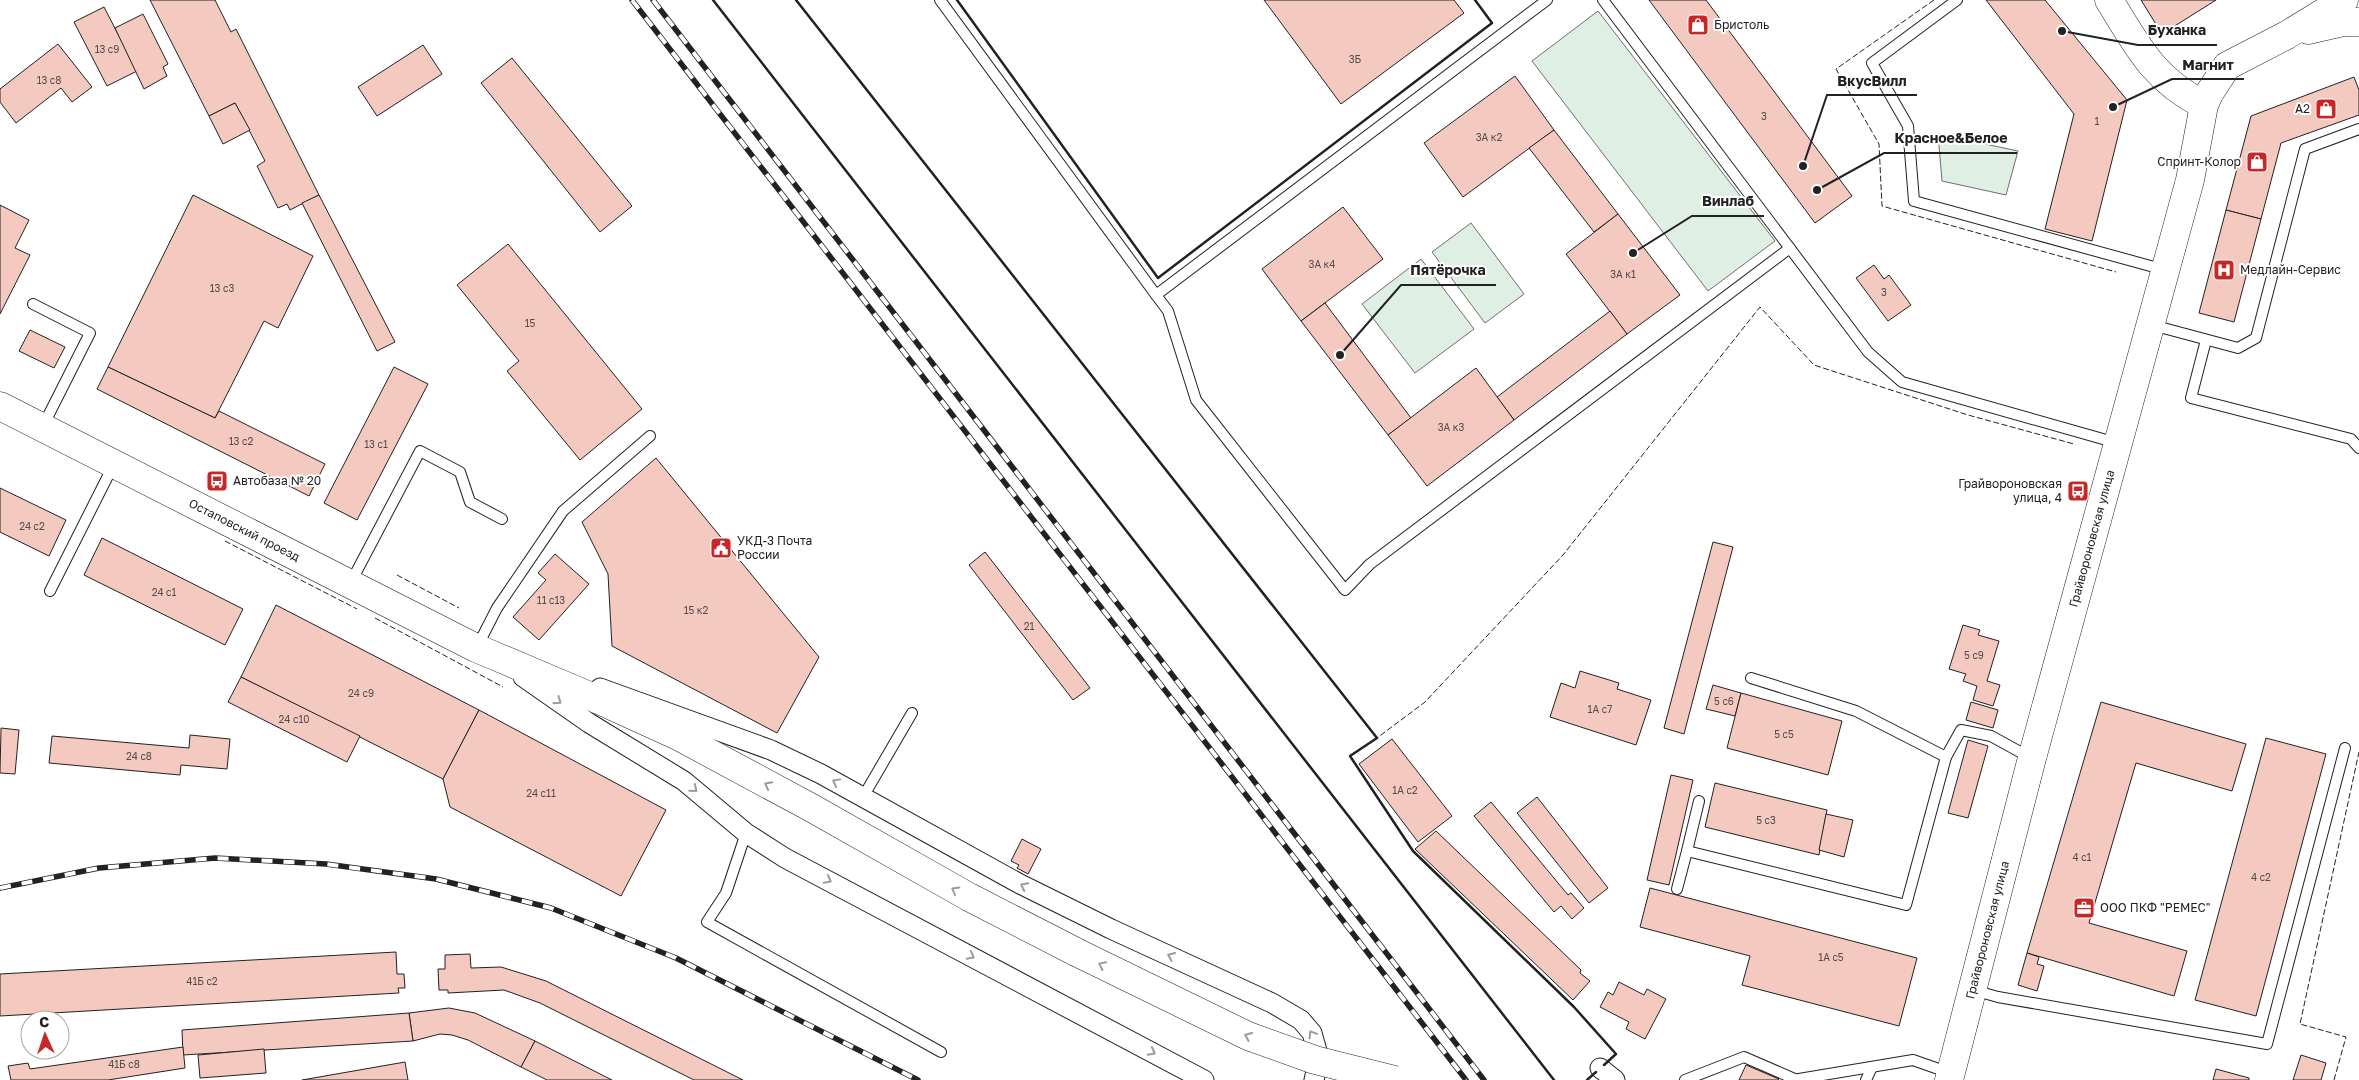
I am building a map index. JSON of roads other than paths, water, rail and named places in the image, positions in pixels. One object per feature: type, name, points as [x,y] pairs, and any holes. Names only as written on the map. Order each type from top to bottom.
[{"type":"main road","points":[[2108,0],[2147,60],[2166,82],[2204,105]]},
{"type":"main road","points":[[2287,35],[2344,0]]},
{"type":"main road","points":[[2287,35],[2342,22],[2359,22]]},
{"type":"main road","name":"Грайвороновская улица","points":[[1950,1076],[2032,758],[2190,180],[2204,105],[2227,66],[2287,35]]},
{"type":"main road","name":"Остаповский проезд","points":[[0,406],[482,651],[524,667],[678,736],[810,807],[969,897],[1076,952],[1248,1036],[1314,1060],[1395,1080]]},
{"type":"street","points":[[482,651],[589,723],[684,781],[746,832],[794,862],[1204,1080]]},
{"type":"street","points":[[524,667],[650,705],[771,750],[821,774],[1020,884],[1111,929],[1272,1002],[1307,1026],[1316,1041],[1320,1058],[1314,1080]]},
{"type":"lane","points":[[940,0],[1168,311],[1196,400],[1345,590],[1370,564],[1790,248]]},
{"type":"lane","points":[[1156,295],[1547,0]]},
{"type":"lane","points":[[1603,0],[1868,352],[1902,382],[2117,443]]},
{"type":"lane","points":[[1957,0],[1872,63],[1908,126],[1914,201],[2166,271]]},
{"type":"lane","points":[[2151,325],[2238,348],[2256,338],[2305,148],[2359,129]]},
{"type":"lane","points":[[33,304],[90,333],[43,427]]},
{"type":"lane","points":[[2206,340],[2191,398],[2351,440],[2359,448]]},
{"type":"lane","points":[[482,651],[497,608],[563,511],[650,436]]},
{"type":"lane","points":[[350,583],[420,451],[460,472],[470,502],[502,519]]},
{"type":"lane","points":[[50,591],[114,463]]},
{"type":"lane","points":[[1751,678],[1856,711],[1946,756]]},
{"type":"lane","points":[[863,797],[912,713]]},
{"type":"lane","points":[[1687,851],[1906,905],[1946,756],[1961,730],[1991,736],[2032,758]]},
{"type":"lane","points":[[1972,990],[1998,997],[2267,1044],[2345,748]]},
{"type":"lane","points":[[1678,889],[1699,801]]},
{"type":"lane","points":[[746,832],[726,893],[707,922],[942,1052]]},
{"type":"lane","points":[[1684,1080],[1744,1057],[1795,1079],[1913,1060],[1950,1076]]},
{"type":"lane","points":[[1866,1080],[1872,1066]]},
{"type":"railway","points":[[632,0],[1466,1080]]},
{"type":"railway","points":[[653,0],[1484,1080]]},
{"type":"railway","points":[[0,888],[99,868],[215,858],[326,864],[436,879],[551,908],[676,958],[918,1080]]},
{"type":"place","name":"Бристоль","points":[[1698,25]]},
{"type":"place","name":"Буханка","points":[[2062,31]]},
{"type":"place","name":"Магнит","points":[[2113,107]]},
{"type":"place","name":"A2","points":[[2326,109]]},
{"type":"place","name":"Спринт-Колор","points":[[2257,162]]},
{"type":"place","name":"ВкусВилл","points":[[1803,166]]},
{"type":"place","name":"Красное&Белое","points":[[1817,190]]},
{"type":"place","name":"Винлаб","points":[[1633,253]]},
{"type":"place","name":"Медлайн-Сервис","points":[[2224,270]]},
{"type":"place","name":"Пятёрочка","points":[[1340,355]]},
{"type":"place","name":"Автобаза № 20","points":[[217,481]]},
{"type":"place","name":"Грайвороновская улица, 4","points":[[2078,491]]},
{"type":"place","name":"УКД-3 Почта России","points":[[721,548]]},
{"type":"place","name":"ООО ПКФ \"РЕМЕС\"","points":[[2084,908]]}]
